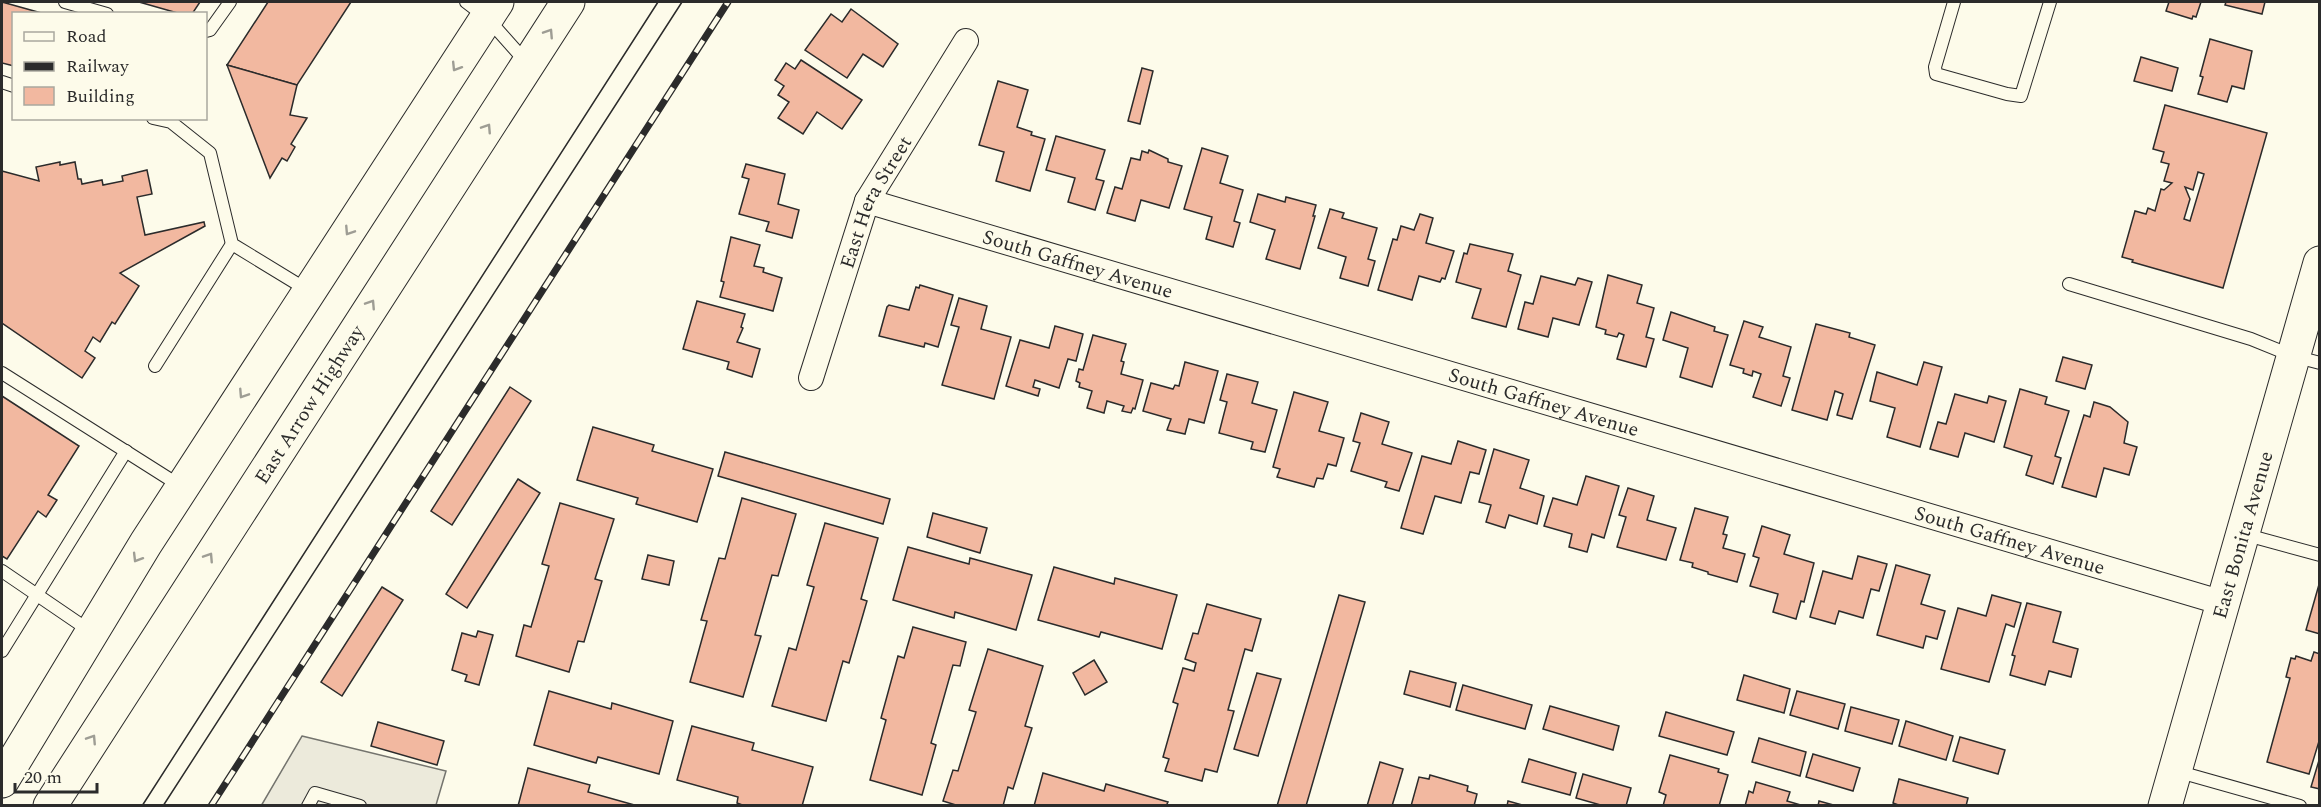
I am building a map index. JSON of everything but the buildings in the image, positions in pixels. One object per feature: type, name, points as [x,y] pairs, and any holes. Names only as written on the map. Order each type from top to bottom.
[{"type":"main road","name":"East Arrow Highway","points":[[50,806],[568,2]]},
{"type":"main road","points":[[2,781],[92,632],[310,291],[483,7]]},
{"type":"main road","name":"East Bonita Avenue","points":[[2165,806],[2242,533],[2306,359],[2319,263]]},
{"type":"street","name":"East Hera Street","points":[[811,378],[867,201],[966,41]]},
{"type":"street","name":"South Gaffney Avenue","points":[[867,201],[2223,603]]},
{"type":"lane","points":[[65,2],[100,12]]},
{"type":"lane","points":[[207,31],[210,30],[230,2]]},
{"type":"lane","points":[[1954,2],[1935,67],[1936,74],[2022,96],[2050,2]]},
{"type":"lane","points":[[483,7],[528,64]]},
{"type":"lane","points":[[162,120],[171,122],[210,153],[232,244],[310,291]]},
{"type":"lane","points":[[155,366],[232,244]]},
{"type":"lane","points":[[2069,284],[2251,339],[2306,359]]},
{"type":"lane","points":[[2,373],[183,488]]},
{"type":"lane","points":[[2,651],[126,451]]},
{"type":"lane","points":[[2242,533],[2319,555]]},
{"type":"lane","points":[[2,572],[92,632]]},
{"type":"lane","points":[[2175,770],[2300,806]]},
{"type":"lane","points":[[308,806],[315,793],[360,806]]},
{"type":"shaded area","points":[[302,736],[446,771],[436,805],[261,806]]},
{"type":"tram line","points":[[142,806],[658,2]]},
{"type":"tram line","points":[[163,806],[682,2]]},
{"type":"railway","points":[[211,806],[728,2]]}]
